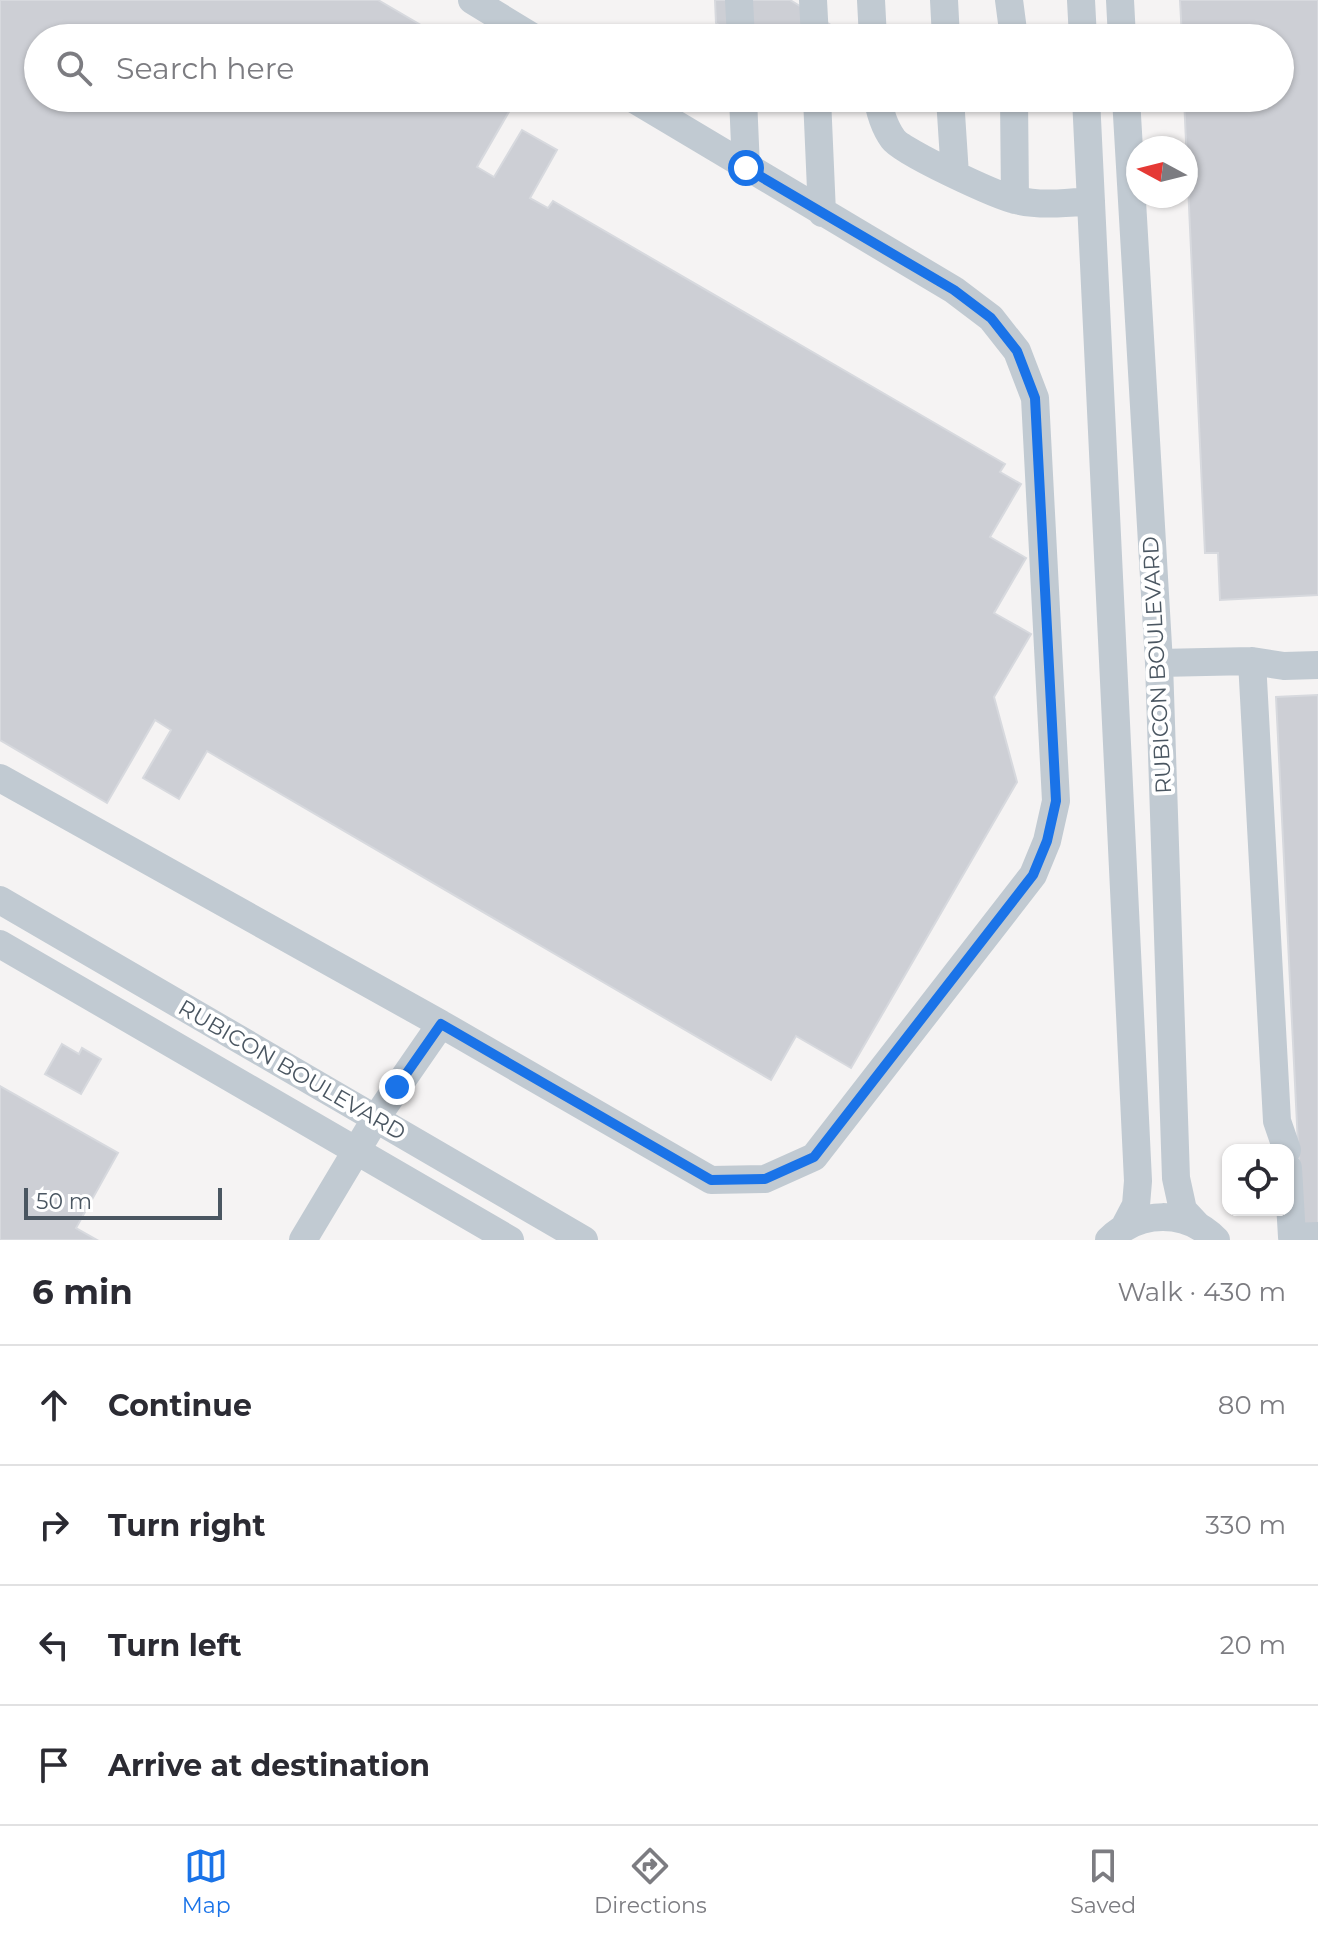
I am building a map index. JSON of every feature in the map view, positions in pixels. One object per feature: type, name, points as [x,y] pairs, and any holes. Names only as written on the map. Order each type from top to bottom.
[{"type":"street","points":[[472,0],[511,24]]},
{"type":"street","points":[[739,0],[740,24]]},
{"type":"street","points":[[813,0],[814,24]]},
{"type":"street","points":[[871,0],[872,24]]},
{"type":"street","points":[[944,0],[945,24]]},
{"type":"street","points":[[1009,0],[1012,24]]},
{"type":"street","points":[[1081,0],[1082,24]]},
{"type":"street","points":[[1120,0],[1121,24]]},
{"type":"street","points":[[0,778],[441,1024],[711,1180],[765,1179],[814,1157],[1033,875],[1047,841],[1056,801],[1035,398],[1017,351],[991,318],[954,290],[655,112]]},
{"type":"street","points":[[744,112],[746,168]]},
{"type":"street","points":[[818,112],[822,213]]},
{"type":"street","points":[[880,112],[894,141],[955,175],[1015,200],[1053,203],[1091,201]]},
{"type":"street","points":[[951,112],[955,175]]},
{"type":"street","points":[[1014,112],[1015,200]]},
{"type":"street","name":"RUBICON BOULEVARD","points":[[1087,112],[1138,1181],[1136,1205],[1117,1233]]},
{"type":"street","name":"RUBICON BOULEVARD","points":[[1127,112],[1159,663],[1176,1178],[1183,1210],[1206,1232]]},
{"type":"street","points":[[1252,661],[1277,1121],[1285,1144]]},
{"type":"street","points":[[1159,663],[1252,661],[1284,666],[1318,665]]},
{"type":"street","name":"RUBICON BOULEVARD","points":[[0,900],[584,1240]]},
{"type":"street","name":"RUBICON BOULEVARD","points":[[0,944],[510,1240]]},
{"type":"street","points":[[303,1240],[376,1118],[441,1024]]},
{"type":"street","points":[[1291,1216],[1292,1237],[1318,1236]]},
{"type":"street","points":[[1117,1233],[1144,1219],[1162,1217],[1180,1219],[1206,1232]]},
{"type":"building","points":[[0,0],[378,0],[419,24],[24,24],[24,112],[509,112],[477,167],[494,177],[522,130],[557,150],[530,198],[548,208],[553,201],[1005,464],[1000,472],[1021,484],[990,537],[1026,558],[994,613],[1031,634],[994,697],[1017,782],[851,1068],[796,1036],[771,1080],[207,751],[179,799],[143,778],[171,730],[155,720],[107,803],[0,740]]},
{"type":"building","points":[[715,0],[790,0],[829,24],[718,24]]},
{"type":"building","points":[[1180,0],[1318,0],[1318,595],[1220,600],[1218,553],[1205,553],[1189,208],[1198,208],[1198,136],[1186,136],[1185,112],[1294,112],[1294,24],[1181,24]]},
{"type":"building","points":[[1318,695],[1318,1225],[1302,1226],[1276,697]]},
{"type":"building","points":[[62,1044],[79,1054],[82,1048],[101,1059],[81,1094],[45,1074]]},
{"type":"building","points":[[0,1086],[118,1153],[76,1228],[97,1240],[0,1240]]},
{"type":"route","points":[[397,1087],[441,1024],[711,1180],[765,1179],[814,1157],[1033,875],[1047,841],[1056,801],[1035,398],[1017,351],[991,318],[954,290],[746,168]]}]
